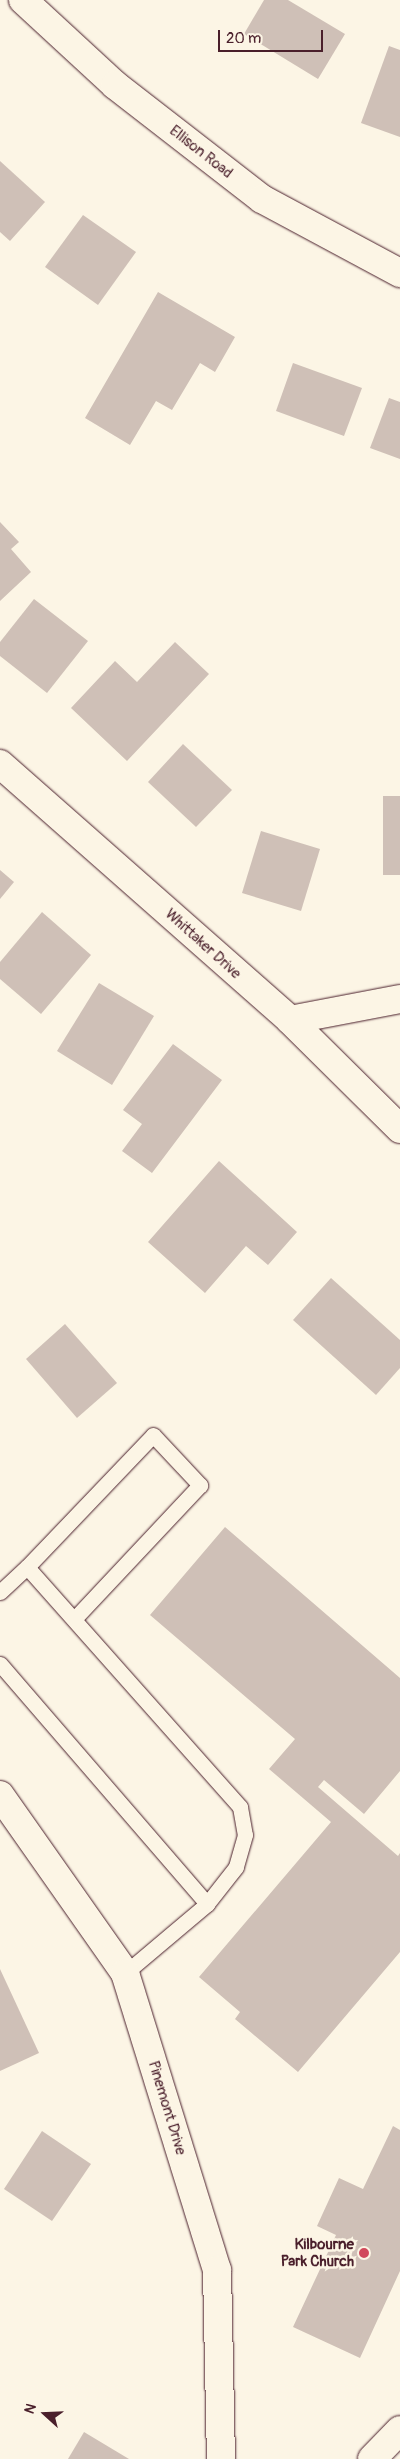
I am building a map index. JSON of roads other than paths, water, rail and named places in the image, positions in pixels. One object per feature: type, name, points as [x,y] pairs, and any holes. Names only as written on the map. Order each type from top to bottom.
[{"type":"street","name":"Ellison Road","points":[[23,0],[115,85],[262,199],[400,273]]},
{"type":"street","name":"Whittaker Drive","points":[[0,764],[290,1020],[400,1129]]},
{"type":"street","points":[[290,1020],[400,999]]},
{"type":"street","name":"Pinemont Drive","points":[[0,1795],[124,1973],[217,2270],[222,2459]]},
{"type":"street","points":[[372,2459],[400,2430]]},
{"type":"lane","points":[[0,1592],[28,1567],[153,1434],[200,1485],[74,1619]]},
{"type":"lane","points":[[28,1567],[240,1807],[245,1835],[236,1866],[207,1904],[124,1973]]},
{"type":"lane","points":[[0,1664],[207,1904]]},
{"type":"place","name":"Kilbourne Park Church","points":[[364,2253]]}]
